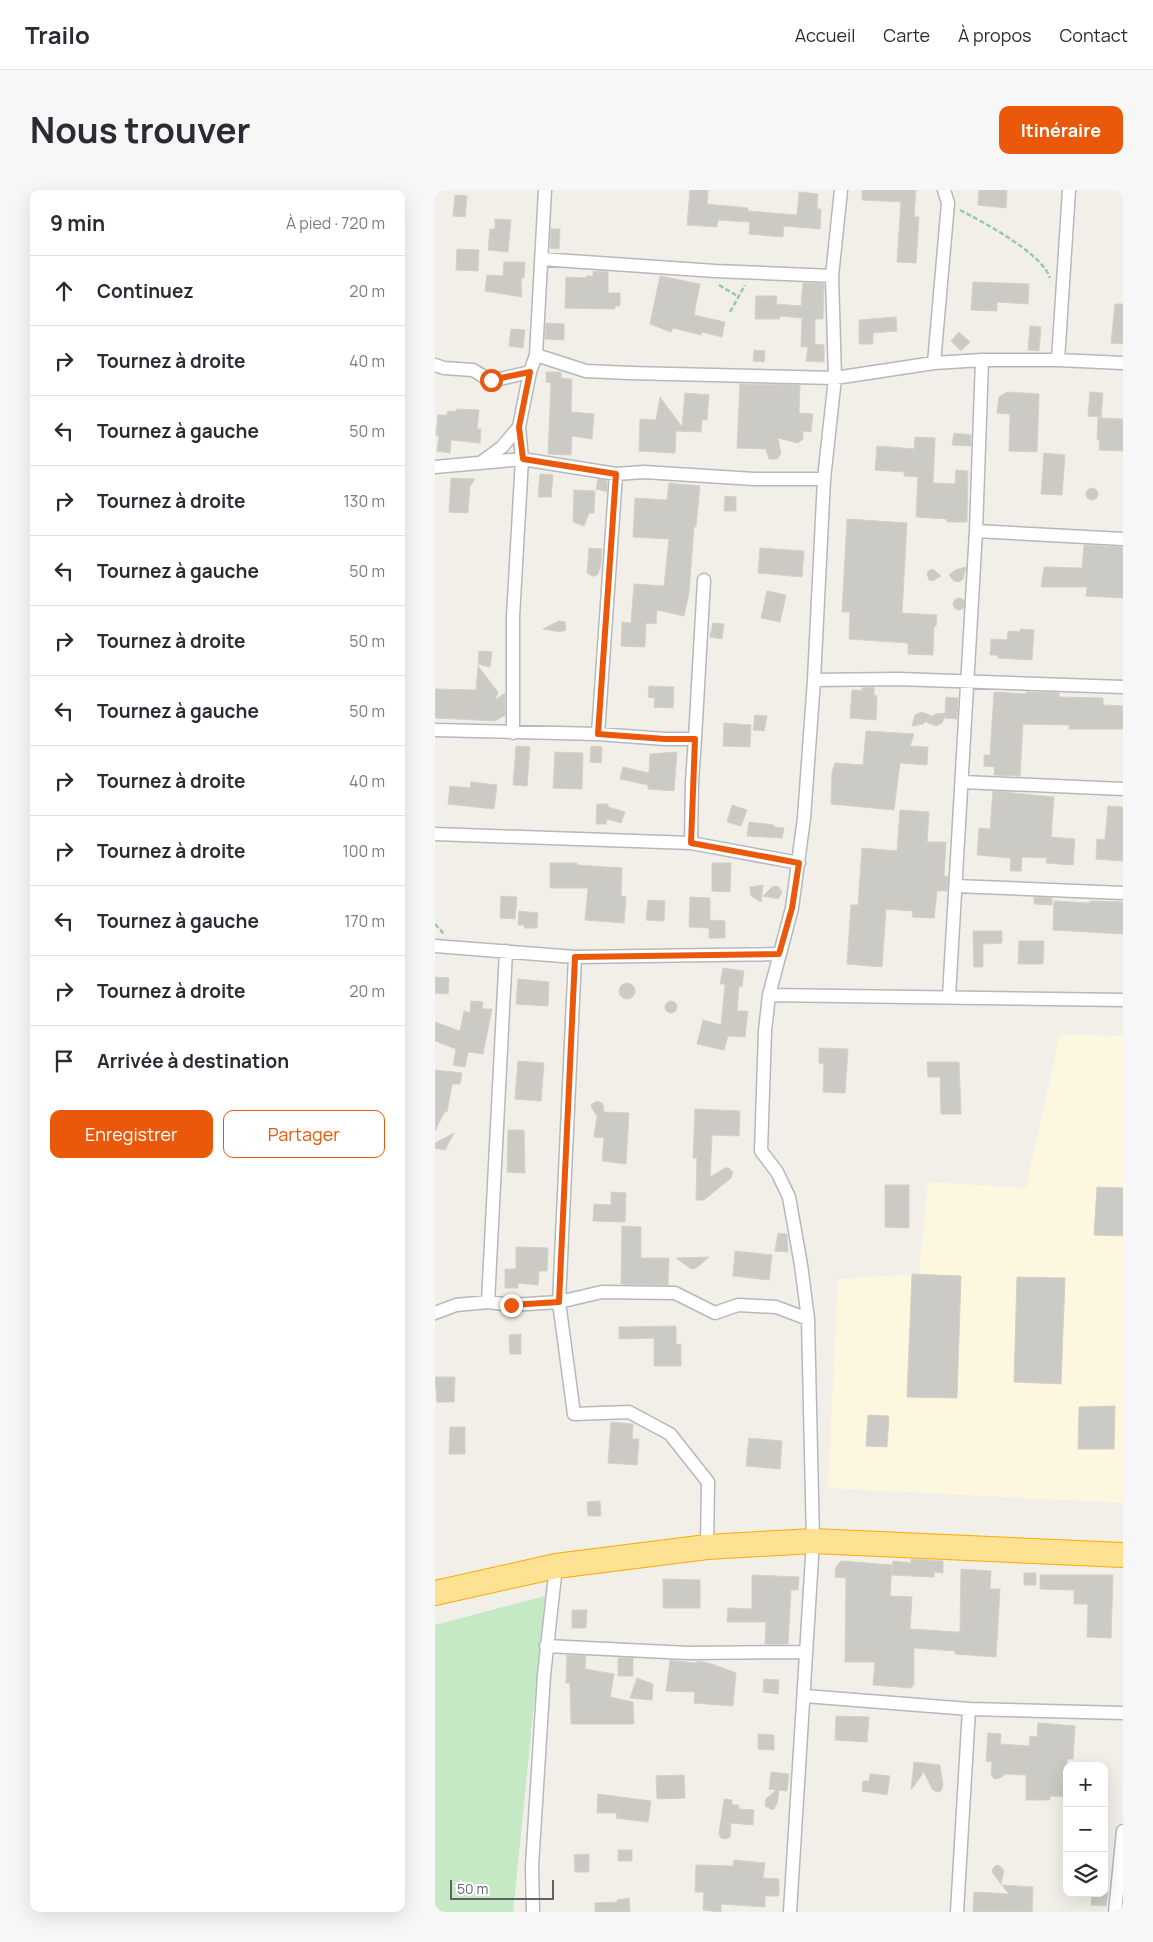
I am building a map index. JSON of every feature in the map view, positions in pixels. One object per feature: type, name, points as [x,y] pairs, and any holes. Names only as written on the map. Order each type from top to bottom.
[{"type":"highway","points":[[435,1593],[556,1566],[707,1546],[813,1541],[1123,1554]]},
{"type":"street","points":[[513,733],[513,617],[523,459],[519,427],[530,372],[536,355],[545,190]]},
{"type":"street","points":[[790,1912],[805,1696],[813,1541],[808,1319],[789,1197],[777,1172],[761,1151],[765,1030],[769,995],[792,908],[799,863],[815,680],[824,479],[835,378],[832,276],[841,190]]},
{"type":"street","points":[[934,363],[948,203],[944,190]]},
{"type":"street","points":[[1058,360],[1069,190]]},
{"type":"street","points":[[541,259],[751,273],[832,276]]},
{"type":"street","points":[[536,355],[586,371],[835,378],[934,363],[982,360],[1058,360],[1123,363]]},
{"type":"street","points":[[949,996],[977,531],[982,360]]},
{"type":"street","points":[[435,365],[444,368],[473,370],[491,380],[530,372]]},
{"type":"street","points":[[479,462],[502,447],[519,427]]},
{"type":"street","points":[[435,467],[523,459],[616,474],[644,472],[744,478],[824,479]]},
{"type":"street","points":[[598,734],[616,474]]},
{"type":"street","points":[[977,531],[1123,539]]},
{"type":"street","points":[[691,843],[704,580]]},
{"type":"street","points":[[815,680],[898,679],[1123,687]]},
{"type":"street","points":[[435,730],[598,734],[665,739],[695,739]]},
{"type":"street","points":[[963,782],[1123,788]]},
{"type":"street","points":[[435,834],[691,843],[799,863]]},
{"type":"street","points":[[956,886],[1123,893]]},
{"type":"street","points":[[435,946],[575,957],[779,954]]},
{"type":"street","points":[[489,1302],[506,951]]},
{"type":"street","points":[[575,957],[559,1302],[575,1414],[629,1412],[670,1434],[708,1482],[707,1546]]},
{"type":"street","points":[[769,995],[949,996],[1123,1000]]},
{"type":"street","points":[[435,1313],[456,1305],[489,1302],[511,1305],[559,1302],[602,1292],[675,1293],[715,1313],[738,1305],[776,1307],[808,1319]]},
{"type":"street","points":[[533,1912],[532,1866],[546,1646],[556,1566]]},
{"type":"street","points":[[546,1646],[688,1652],[806,1652]]},
{"type":"street","points":[[805,1696],[969,1710],[1123,1713]]},
{"type":"street","points":[[957,1912],[969,1710]]},
{"type":"street","points":[[1115,1912],[1123,1831]]},
{"type":"path","points":[[948,203],[995,228],[1019,246],[1047,269],[1052,283]]},
{"type":"path","points":[[731,312],[751,273]]},
{"type":"shaded area","points":[[1060,1034],[1123,1036],[1123,1503],[828,1488],[838,1279],[919,1274],[928,1182],[1026,1188]]},
{"type":"green space","points":[[545,1596],[513,1912],[435,1912],[435,1625]]},
{"type":"building","points":[[690,190],[708,190],[707,204],[748,208],[748,211],[797,215],[799,192],[818,194],[817,209],[821,209],[820,229],[784,226],[783,237],[749,234],[750,222],[718,220],[717,227],[687,225]]},
{"type":"building","points":[[862,190],[916,190],[914,217],[919,217],[916,263],[897,262],[901,202],[862,200]]},
{"type":"building","points":[[979,190],[1007,190],[1006,208],[978,205]]},
{"type":"building","points":[[455,195],[467,196],[465,217],[453,216]]},
{"type":"building","points":[[495,219],[511,220],[508,252],[488,250],[490,229],[495,229]]},
{"type":"building","points":[[551,229],[560,229],[559,249],[550,248]]},
{"type":"building","points":[[457,249],[479,250],[478,271],[456,270]]},
{"type":"building","points":[[504,262],[525,262],[524,278],[521,278],[522,297],[485,291],[487,275],[503,276]]},
{"type":"building","points":[[593,271],[608,272],[608,293],[620,293],[620,306],[615,306],[615,309],[565,308],[566,277],[586,278],[586,276],[593,276]]},
{"type":"building","points":[[660,276],[700,284],[694,315],[725,322],[722,337],[702,332],[701,335],[673,328],[671,332],[650,324]]},
{"type":"building","points":[[973,282],[1029,284],[1028,304],[997,302],[997,311],[971,310]]},
{"type":"building","points":[[803,283],[824,284],[823,319],[815,319],[815,344],[824,345],[824,362],[806,361],[808,347],[801,347],[802,318],[780,316],[780,319],[755,319],[756,296],[777,296],[776,304],[801,306]]},
{"type":"building","points":[[1115,304],[1123,304],[1123,344],[1111,343]]},
{"type":"building","points":[[896,317],[897,331],[873,333],[873,344],[859,344],[859,320]]},
{"type":"building","points":[[546,323],[564,324],[564,340],[545,339]]},
{"type":"building","points":[[1030,326],[1041,327],[1039,351],[1028,350]]},
{"type":"building","points":[[511,329],[525,330],[523,348],[509,346]]},
{"type":"building","points":[[959,332],[970,342],[961,351],[951,341]]},
{"type":"building","points":[[754,350],[765,351],[764,362],[753,361]]},
{"type":"building","points":[[546,372],[561,372],[561,378],[572,379],[571,412],[594,414],[592,439],[572,436],[571,455],[548,454],[551,383],[546,382]]},
{"type":"building","points":[[740,384],[800,385],[799,413],[813,414],[811,432],[803,431],[803,439],[798,443],[778,438],[781,454],[777,459],[769,459],[766,449],[737,448]]},
{"type":"building","points":[[1007,392],[1039,394],[1037,452],[1009,451],[1010,414],[997,413],[999,397]]},
{"type":"building","points":[[1090,392],[1103,393],[1101,418],[1123,419],[1123,451],[1099,450],[1100,440],[1097,440],[1098,417],[1100,417],[1088,416]]},
{"type":"building","points":[[685,393],[709,395],[707,420],[702,419],[701,432],[676,431],[675,453],[639,451],[640,419],[656,420],[660,397],[682,427]]},
{"type":"building","points":[[456,409],[479,410],[477,429],[481,429],[480,443],[451,440],[450,453],[437,451],[439,436],[436,435],[438,415],[447,415],[448,411],[456,412]]},
{"type":"building","points":[[954,433],[971,435],[971,446],[952,445]]},
{"type":"building","points":[[915,437],[935,438],[933,483],[955,484],[956,470],[968,471],[967,522],[947,522],[947,519],[916,517],[918,477],[904,476],[904,472],[875,470],[877,446],[914,449]]},
{"type":"building","points":[[1044,453],[1065,455],[1062,495],[1041,494]]},
{"type":"building","points":[[540,474],[553,475],[551,497],[538,497]]},
{"type":"building","points":[[451,478],[475,479],[470,486],[468,513],[449,512]]},
{"type":"building","points":[[598,479],[607,481],[607,492],[596,489]]},
{"type":"building","points":[[669,483],[700,486],[696,527],[694,527],[689,593],[684,616],[657,610],[656,624],[646,623],[645,647],[621,646],[622,622],[631,623],[634,584],[664,586],[669,539],[633,537],[635,498],[667,500]]},
{"type":"building","points":[[1094,488],[1097,489],[1097,499],[1090,500],[1087,499],[1086,492],[1087,489]]},
{"type":"building","points":[[574,490],[595,491],[594,513],[589,513],[584,526],[573,522]]},
{"type":"building","points":[[725,496],[736,497],[736,511],[724,511]]},
{"type":"building","points":[[847,519],[907,523],[902,613],[937,615],[936,626],[934,626],[933,655],[908,654],[908,643],[849,639],[850,612],[842,612]]},
{"type":"building","points":[[1084,545],[1123,547],[1123,598],[1086,596],[1087,587],[1041,587],[1044,567],[1082,568]]},
{"type":"building","points":[[589,548],[602,549],[601,565],[598,574],[595,576],[587,573]]},
{"type":"building","points":[[760,548],[804,551],[802,577],[758,573]]},
{"type":"building","points":[[966,567],[963,579],[959,582],[954,581],[949,575],[955,570]]},
{"type":"building","points":[[933,569],[941,576],[932,581],[929,580],[927,574],[928,571]]},
{"type":"building","points":[[767,591],[786,595],[780,622],[761,618]]},
{"type":"building","points":[[957,598],[961,598],[965,604],[961,610],[957,610],[953,606],[953,602]]},
{"type":"building","points":[[559,621],[565,622],[566,630],[561,632],[543,629]]},
{"type":"building","points":[[713,623],[724,624],[722,639],[710,637]]},
{"type":"building","points":[[1020,629],[1034,630],[1032,660],[998,658],[998,655],[990,655],[991,639],[1007,640],[1008,631],[1020,632]]},
{"type":"building","points":[[479,651],[492,652],[490,667],[478,664]]},
{"type":"building","points":[[478,666],[498,692],[495,700],[505,693],[505,715],[495,721],[435,718],[435,689],[476,690]]},
{"type":"building","points":[[649,686],[674,687],[673,708],[654,707],[655,698],[648,697]]},
{"type":"building","points":[[874,687],[874,695],[877,696],[876,720],[850,718],[852,690],[862,691],[862,688]]},
{"type":"building","points":[[994,692],[1026,694],[1026,692],[1059,693],[1059,697],[1103,698],[1103,705],[1123,706],[1123,729],[1069,729],[1069,725],[1023,724],[1020,776],[994,775],[995,767],[984,766],[984,755],[990,755]]},
{"type":"building","points":[[946,697],[958,698],[957,719],[945,718],[945,716],[942,723],[936,726],[926,722],[935,714],[945,713]]},
{"type":"building","points":[[921,712],[932,716],[923,724],[912,726],[915,715]]},
{"type":"building","points":[[755,715],[767,716],[764,731],[753,730]]},
{"type":"building","points":[[724,723],[751,725],[750,747],[723,746]]},
{"type":"building","points":[[866,731],[914,734],[910,746],[928,747],[927,765],[900,763],[894,810],[831,804],[832,772],[835,763],[863,765]]},
{"type":"building","points":[[516,746],[530,747],[527,786],[513,785]]},
{"type":"building","points":[[591,746],[602,747],[601,763],[590,762]]},
{"type":"building","points":[[555,752],[583,753],[582,789],[553,788]]},
{"type":"building","points":[[677,752],[674,791],[648,789],[648,785],[620,779],[623,767],[649,773],[650,754]]},
{"type":"building","points":[[471,782],[497,785],[494,809],[448,804],[450,786],[470,788]]},
{"type":"building","points":[[993,791],[1054,797],[1051,837],[1075,839],[1073,865],[1046,863],[1047,858],[1022,857],[1021,871],[1010,871],[1011,858],[977,855],[979,828],[990,829]]},
{"type":"building","points":[[597,804],[608,804],[608,807],[625,812],[621,823],[607,819],[606,824],[596,824]]},
{"type":"building","points":[[732,805],[747,810],[741,826],[727,822]]},
{"type":"building","points":[[1108,806],[1123,807],[1123,861],[1096,859],[1097,839],[1105,840]]},
{"type":"building","points":[[900,810],[929,812],[927,842],[946,842],[944,876],[948,877],[947,891],[937,891],[934,918],[912,917],[913,911],[886,909],[882,967],[847,964],[851,905],[858,905],[862,848],[897,851]]},
{"type":"building","points":[[749,822],[784,828],[782,838],[747,836]]},
{"type":"building","points":[[550,863],[577,863],[577,865],[622,868],[621,896],[626,897],[624,923],[585,920],[588,888],[550,888]]},
{"type":"building","points":[[712,863],[731,863],[730,892],[712,891]]},
{"type":"building","points":[[763,885],[761,902],[751,896],[750,887]]},
{"type":"building","points":[[772,887],[779,887],[782,893],[778,899],[763,896]]},
{"type":"building","points":[[501,896],[517,897],[515,919],[500,918]]},
{"type":"building","points":[[690,897],[710,898],[710,920],[725,921],[725,938],[709,938],[709,928],[689,927]]},
{"type":"building","points":[[1034,897],[1052,898],[1052,905],[1034,904]]},
{"type":"building","points":[[648,900],[665,901],[664,921],[646,920]]},
{"type":"building","points":[[1054,901],[1123,902],[1123,934],[1053,930]]},
{"type":"building","points":[[519,911],[538,913],[537,928],[524,928],[524,925],[518,925]]},
{"type":"building","points":[[973,931],[1002,931],[1002,943],[983,944],[983,967],[974,967]]},
{"type":"building","points":[[1019,941],[1044,941],[1043,964],[1018,964]]},
{"type":"building","points":[[723,968],[744,971],[742,987],[739,986],[737,1011],[748,1011],[745,1037],[728,1036],[724,1050],[697,1044],[703,1020],[721,1025],[725,984],[720,984]]},
{"type":"building","points":[[435,977],[449,978],[448,994],[435,993]]},
{"type":"building","points":[[518,979],[549,982],[548,1006],[516,1004]]},
{"type":"building","points":[[627,983],[633,985],[635,991],[633,997],[627,999],[621,997],[619,991],[621,985]]},
{"type":"building","points":[[471,1001],[483,1002],[482,1009],[492,1009],[483,1054],[468,1052],[465,1067],[453,1065],[456,1049],[435,1041],[435,1022],[460,1031],[464,1011],[470,1013]]},
{"type":"building","points":[[669,1001],[673,1001],[677,1007],[673,1013],[669,1013],[665,1009],[665,1005]]},
{"type":"building","points":[[819,1048],[848,1049],[845,1093],[823,1092],[824,1064],[819,1063]]},
{"type":"building","points":[[518,1061],[544,1063],[541,1101],[515,1099]]},
{"type":"building","points":[[927,1062],[959,1062],[961,1114],[941,1114],[940,1077],[928,1077]]},
{"type":"building","points":[[435,1070],[462,1073],[460,1084],[452,1084],[447,1112],[445,1111],[435,1131]]},
{"type":"building","points":[[597,1101],[603,1104],[604,1112],[629,1113],[626,1164],[602,1161],[604,1138],[594,1137],[597,1116],[591,1107]]},
{"type":"building","points":[[695,1109],[740,1111],[739,1136],[712,1135],[710,1177],[725,1168],[729,1168],[733,1172],[731,1178],[704,1200],[696,1200],[697,1158],[693,1158]]},
{"type":"building","points":[[508,1130],[524,1130],[525,1173],[507,1172]]},
{"type":"building","points":[[454,1133],[445,1150],[435,1148],[435,1143]]},
{"type":"building","points":[[885,1185],[909,1185],[909,1228],[885,1227]]},
{"type":"building","points":[[1097,1187],[1123,1188],[1123,1236],[1094,1235]]},
{"type":"building","points":[[611,1192],[626,1193],[625,1222],[593,1221],[594,1204],[611,1205]]},
{"type":"building","points":[[622,1226],[641,1227],[641,1258],[669,1258],[668,1285],[621,1284]]},
{"type":"building","points":[[778,1233],[787,1234],[788,1252],[775,1251]]},
{"type":"building","points":[[516,1247],[548,1248],[547,1271],[539,1271],[538,1285],[518,1283],[518,1288],[505,1288],[505,1269],[516,1269]]},
{"type":"building","points":[[735,1251],[772,1255],[769,1280],[733,1276]]},
{"type":"building","points":[[709,1257],[696,1268],[691,1269],[676,1258]]},
{"type":"building","points":[[912,1274],[961,1276],[957,1398],[907,1397]]},
{"type":"building","points":[[1017,1277],[1065,1278],[1061,1384],[1014,1382]]},
{"type":"building","points":[[676,1326],[676,1345],[681,1344],[681,1366],[654,1366],[654,1338],[619,1339],[619,1327]]},
{"type":"building","points":[[521,1334],[521,1354],[510,1354],[509,1335]]},
{"type":"building","points":[[435,1377],[455,1377],[454,1402],[437,1402]]},
{"type":"building","points":[[1115,1406],[1114,1449],[1078,1449],[1079,1407]]},
{"type":"building","points":[[868,1415],[889,1416],[887,1447],[866,1446]]},
{"type":"building","points":[[611,1422],[633,1424],[632,1439],[639,1439],[637,1465],[608,1463]]},
{"type":"building","points":[[450,1427],[465,1427],[465,1454],[449,1454]]},
{"type":"building","points":[[749,1438],[782,1441],[780,1469],[746,1466]]},
{"type":"building","points":[[600,1501],[601,1516],[588,1516],[587,1502]]},
{"type":"building","points":[[911,1559],[943,1561],[943,1573],[934,1572],[934,1577],[892,1575],[893,1561],[911,1563]]},
{"type":"building","points":[[841,1561],[892,1565],[890,1596],[912,1597],[910,1629],[960,1632],[961,1569],[991,1571],[990,1589],[1000,1589],[996,1657],[914,1648],[914,1685],[912,1685],[912,1688],[873,1685],[875,1662],[845,1662],[846,1578],[835,1577],[836,1567]]},
{"type":"building","points":[[1024,1573],[1036,1573],[1036,1585],[1024,1585]]},
{"type":"building","points":[[752,1575],[799,1577],[798,1590],[791,1590],[788,1644],[765,1644],[766,1622],[727,1622],[728,1608],[752,1609]]},
{"type":"building","points":[[1040,1575],[1113,1575],[1111,1638],[1087,1637],[1088,1604],[1074,1604],[1074,1590],[1040,1589]]},
{"type":"building","points":[[663,1579],[700,1580],[700,1608],[663,1608]]},
{"type":"building","points":[[572,1610],[587,1610],[586,1628],[572,1628]]},
{"type":"building","points":[[567,1655],[586,1656],[585,1669],[614,1674],[610,1697],[633,1702],[634,1724],[571,1724],[570,1683],[566,1683]]},
{"type":"building","points":[[618,1658],[633,1658],[633,1676],[618,1676]]},
{"type":"building","points":[[670,1660],[695,1663],[698,1661],[736,1673],[733,1706],[694,1703],[695,1692],[666,1691]]},
{"type":"building","points":[[637,1678],[653,1684],[652,1700],[630,1698]]},
{"type":"building","points":[[764,1679],[779,1680],[778,1694],[763,1692]]},
{"type":"building","points":[[836,1716],[869,1717],[867,1742],[835,1740]]},
{"type":"building","points":[[1038,1723],[1075,1726],[1073,1759],[1067,1759],[1067,1762],[1063,1762],[1063,1797],[1050,1796],[1050,1800],[1026,1800],[1026,1775],[1006,1774],[994,1779],[991,1774],[992,1762],[986,1761],[988,1733],[1001,1734],[1000,1744],[1029,1746],[1030,1736],[1037,1737]]},
{"type":"building","points":[[758,1734],[774,1735],[774,1750],[758,1749]]},
{"type":"building","points":[[914,1762],[940,1765],[943,1785],[941,1791],[937,1792],[932,1789],[924,1772],[911,1790]]},
{"type":"building","points":[[771,1772],[789,1774],[787,1791],[779,1790],[777,1804],[773,1810],[765,1806],[766,1799],[776,1790],[769,1789]]},
{"type":"building","points":[[870,1774],[890,1776],[887,1795],[862,1791],[863,1781],[869,1781]]},
{"type":"building","points":[[684,1775],[685,1798],[657,1799],[656,1776]]},
{"type":"building","points":[[598,1794],[651,1801],[648,1822],[616,1818],[617,1813],[597,1813]]},
{"type":"building","points":[[724,1799],[732,1800],[732,1805],[739,1805],[738,1809],[754,1810],[753,1825],[731,1823],[730,1837],[726,1839],[721,1838],[719,1834]]},
{"type":"building","points":[[618,1850],[632,1850],[632,1861],[618,1861]]},
{"type":"building","points":[[589,1854],[589,1872],[575,1872],[574,1855]]},
{"type":"building","points":[[734,1860],[765,1863],[763,1878],[779,1879],[779,1896],[765,1896],[765,1907],[721,1904],[721,1912],[703,1910],[704,1892],[695,1892],[696,1865],[733,1866]]},
{"type":"building","points":[[996,1865],[1004,1870],[1001,1884],[992,1872]]},
{"type":"building","points":[[1002,1885],[1033,1887],[1032,1912],[973,1912],[974,1892],[1009,1894]]},
{"type":"building","points":[[1092,1897],[1107,1897],[1106,1906],[1091,1905]]},
{"type":"building","points":[[629,1898],[630,1912],[595,1912],[595,1903],[617,1902],[617,1900]]},
{"type":"route","points":[[491,380],[530,372],[519,427],[523,459],[616,474],[598,734],[665,739],[695,739],[691,843],[799,863],[792,908],[779,954],[575,957],[559,1302],[511,1305]]}]
